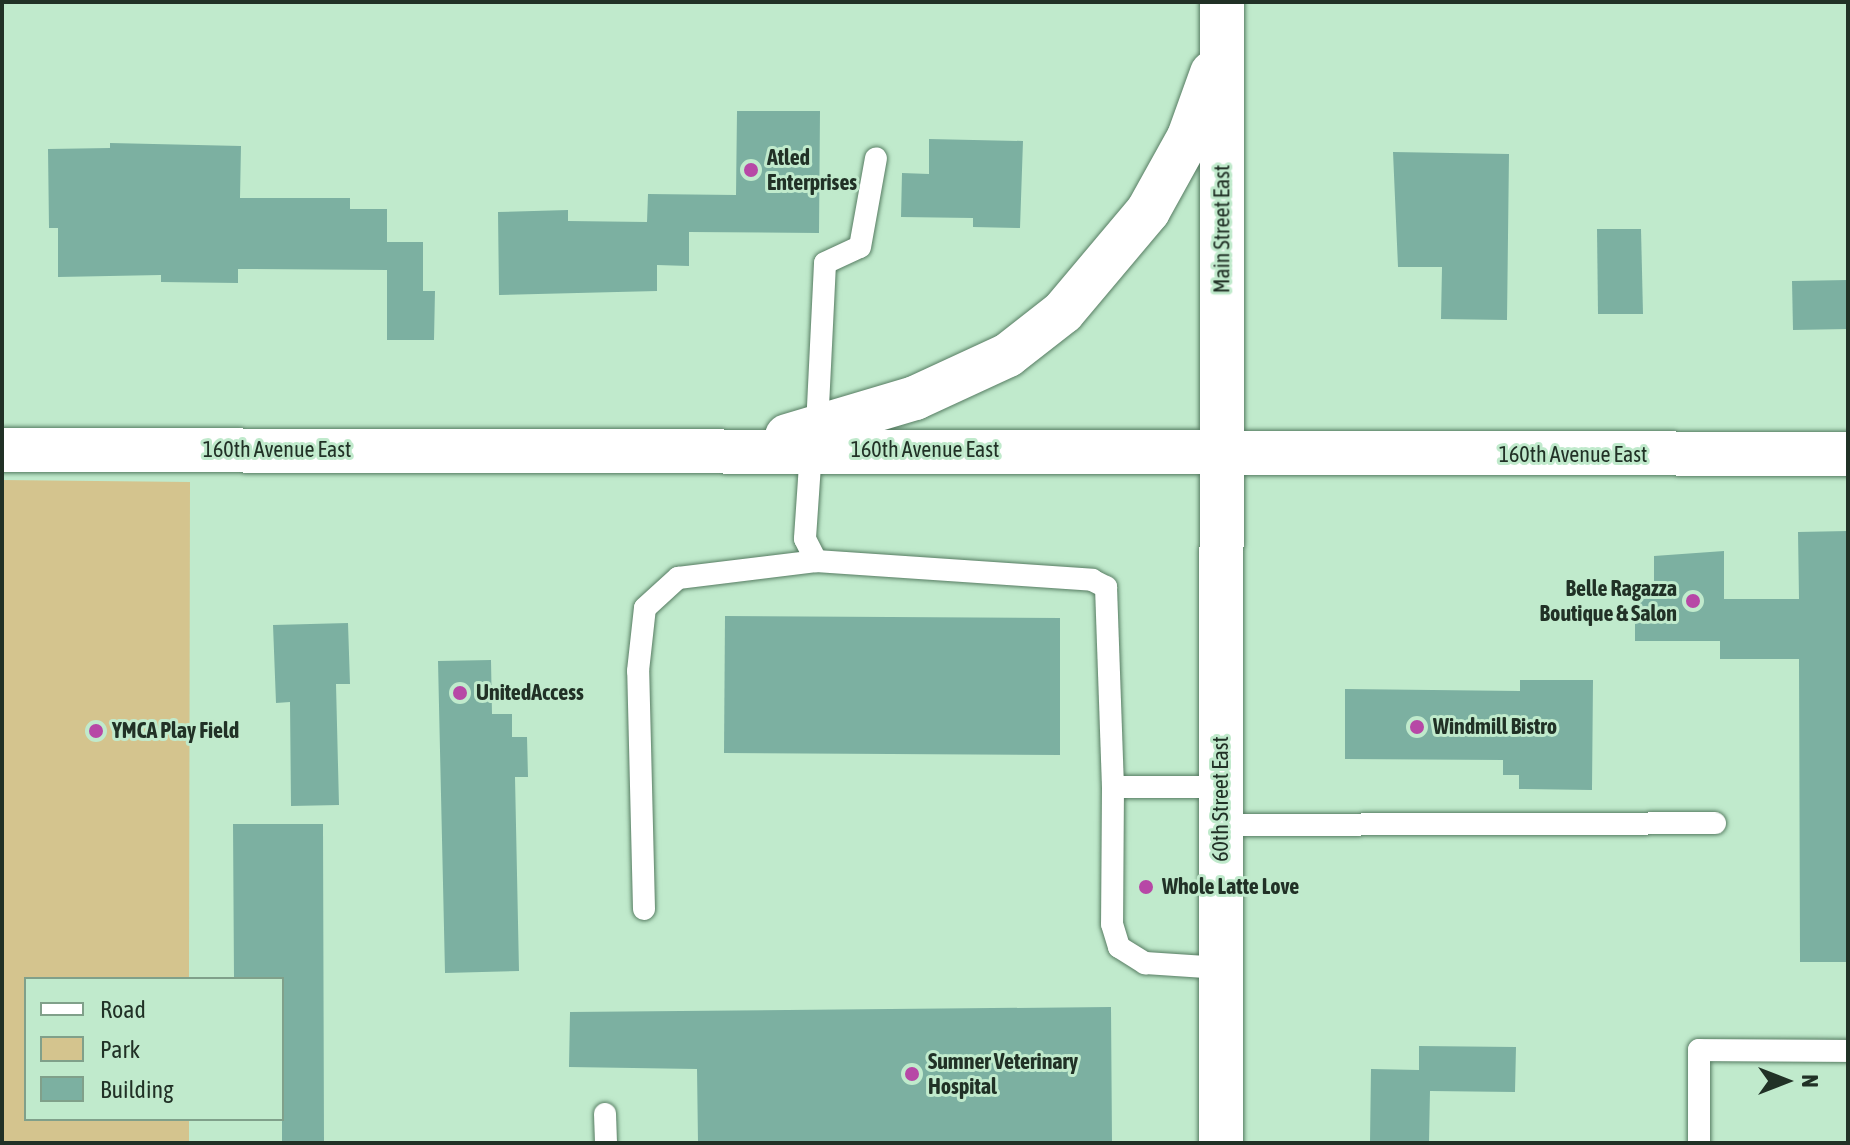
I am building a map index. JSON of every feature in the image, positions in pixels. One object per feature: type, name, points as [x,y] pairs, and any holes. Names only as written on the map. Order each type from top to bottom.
[{"type":"street","points":[[814,439],[915,398],[1008,355],[1063,312],[1148,211],[1189,137],[1222,23]]},
{"type":"street","name":"Main Street East","points":[[1221,455],[1222,23]]},
{"type":"street","name":"160th Avenue East","points":[[2,450],[739,450],[814,439],[1221,455],[1848,454]]},
{"type":"street","name":"60th Street East","points":[[1221,455],[1221,1143]]},
{"type":"lane","points":[[816,561],[805,539],[825,263],[860,247],[876,158]]},
{"type":"lane","points":[[644,909],[638,671],[645,608],[678,578],[816,561],[1092,580],[1106,587],[1113,787],[1112,924],[1119,947],[1145,963],[1221,968]]},
{"type":"lane","points":[[1113,787],[1221,806],[1715,823]]},
{"type":"lane","points":[[1699,1143],[1699,1050],[1848,1051]]},
{"type":"lane","points":[[605,1114],[606,1143]]},
{"type":"green space","name":"YMCA Play Field","points":[[2,480],[190,482],[189,977],[24,977],[24,1121],[189,1121],[189,1143],[2,1143]]},
{"type":"building","points":[[737,111],[820,111],[819,233],[689,232],[689,266],[657,265],[657,291],[499,295],[498,212],[568,210],[568,221],[647,222],[648,194],[736,195]]},
{"type":"building","points":[[929,139],[1023,141],[1020,228],[973,227],[973,218],[901,217],[902,173],[929,174]]},
{"type":"building","points":[[110,143],[241,146],[240,198],[350,198],[350,209],[387,209],[387,242],[423,242],[423,291],[435,291],[434,340],[387,340],[387,270],[238,269],[238,283],[161,282],[161,275],[58,277],[58,228],[49,228],[48,149],[110,148]]},
{"type":"building","points":[[1393,152],[1509,154],[1507,320],[1441,319],[1442,267],[1398,267]]},
{"type":"building","points":[[1597,229],[1641,229],[1643,314],[1598,314]]},
{"type":"building","points":[[1848,280],[1848,329],[1793,330],[1792,281]]},
{"type":"building","points":[[1848,531],[1848,962],[1800,962],[1799,659],[1720,659],[1720,641],[1635,641],[1635,596],[1654,596],[1654,556],[1724,551],[1724,599],[1799,599],[1798,532]]},
{"type":"building","points":[[725,616],[1060,618],[1060,755],[724,753]]},
{"type":"building","points":[[348,623],[350,684],[336,684],[339,805],[291,806],[290,702],[276,703],[273,625]]},
{"type":"building","points":[[491,660],[492,714],[512,714],[512,737],[527,737],[528,777],[515,777],[519,971],[445,973],[438,661]]},
{"type":"building","points":[[1520,680],[1593,680],[1592,790],[1519,789],[1519,775],[1503,775],[1503,760],[1345,759],[1345,689],[1520,691]]},
{"type":"building","points":[[233,824],[323,824],[324,1143],[282,1143],[284,977],[234,977]]},
{"type":"building","name":"Sumner Veterinary Hospital","points":[[1111,1007],[1112,1143],[698,1143],[697,1069],[569,1067],[570,1012]]},
{"type":"building","points":[[1419,1046],[1516,1047],[1515,1092],[1430,1091],[1429,1142],[1370,1142],[1371,1069],[1419,1070]]},
{"type":"place","name":"Atled Enterprises","points":[[751,170]]},
{"type":"place","name":"Belle Ragazza Boutique & Salon","points":[[1693,601]]},
{"type":"place","name":"UnitedAccess","points":[[460,693]]},
{"type":"place","name":"Windmill Bistro","points":[[1417,727]]},
{"type":"place","name":"YMCA Play Field","points":[[96,731]]},
{"type":"place","name":"Whole Latte Love","points":[[1146,887]]},
{"type":"place","name":"Sumner Veterinary Hospital","points":[[912,1074]]}]
